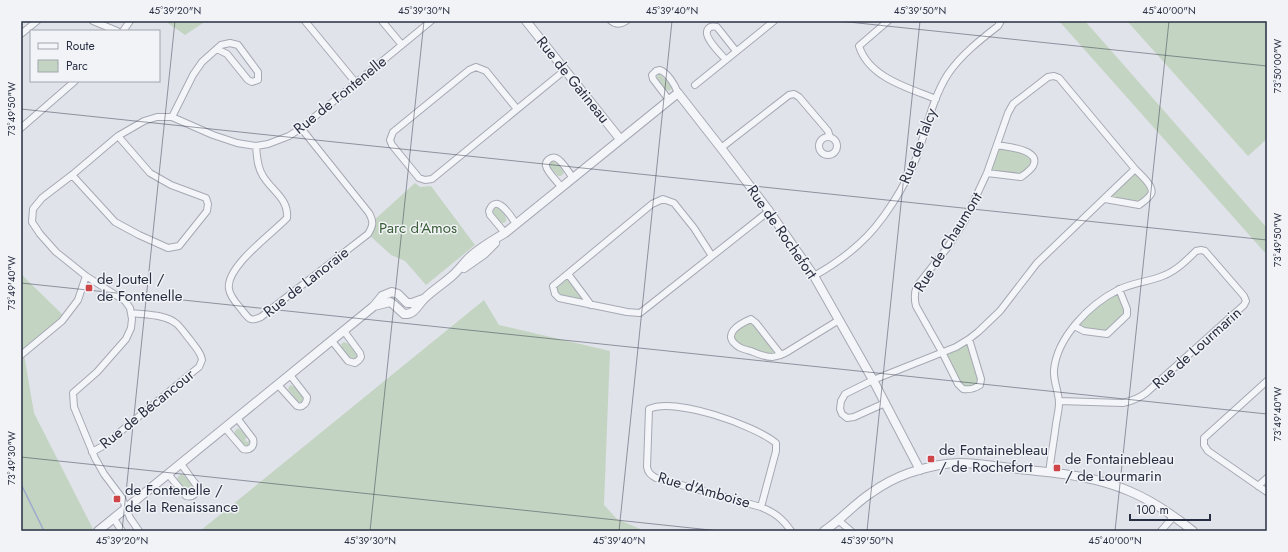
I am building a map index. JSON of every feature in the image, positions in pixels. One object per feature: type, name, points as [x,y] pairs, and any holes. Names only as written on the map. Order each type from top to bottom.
[{"type":"street","points":[[21,34],[37,21]]},
{"type":"street","points":[[93,21],[115,30]]},
{"type":"street","points":[[124,30],[130,21]]},
{"type":"street","points":[[305,21],[356,83]]},
{"type":"street","points":[[382,21],[402,45]]},
{"type":"street","name":"Rue de Fontenelle","points":[[131,313],[125,301],[86,276],[56,252],[40,234],[32,222],[33,209],[42,198],[118,136],[144,121],[157,117],[172,117],[213,135],[237,143],[256,146],[268,144],[289,136],[301,128],[431,21]]},
{"type":"street","name":"Rue de Gatineau","points":[[526,21],[620,139]]},
{"type":"street","points":[[611,21],[615,24],[626,21]]},
{"type":"street","points":[[695,85],[774,21]]},
{"type":"street","name":"Rue de Talcy","points":[[888,21],[859,46],[863,57],[885,77],[936,99]]},
{"type":"street","name":"Rue de Talcy","points":[[814,276],[860,244],[887,211],[900,191],[916,158],[940,87],[958,62],[977,43],[998,26],[1001,21]]},
{"type":"street","points":[[726,60],[707,37],[706,32],[709,28],[717,27],[736,51]]},
{"type":"street","points":[[172,117],[193,75],[202,62],[221,45],[230,43],[238,45],[258,72],[258,80],[252,82],[248,80],[227,54],[217,49]]},
{"type":"street","points":[[517,110],[486,71],[476,67],[469,70],[393,132],[390,140],[392,145],[419,178],[425,180],[432,179],[517,110],[565,70]]},
{"type":"street","points":[[98,531],[374,306],[391,302],[402,313],[407,314],[417,308],[424,299],[453,275],[484,254],[505,233],[678,93],[675,86],[664,71],[656,71],[652,75],[652,78],[669,100]]},
{"type":"street","name":"Rue de Chaumont","points":[[969,340],[981,379],[980,385],[968,390],[963,389],[958,384],[916,306],[914,298],[915,292],[917,286],[947,248],[964,220],[987,173],[1008,113],[1013,104],[1048,77],[1054,76],[1059,78],[1151,186],[1152,191],[1150,195],[1139,205],[1105,199]]},
{"type":"street","points":[[21,128],[74,82]]},
{"type":"street","name":"Rue de Rochefort","points":[[678,93],[769,211],[814,276],[873,380],[920,470]]},
{"type":"street","points":[[721,148],[789,95],[794,94],[804,102],[828,131],[830,137]]},
{"type":"street","name":"Rue de Lanoraie","points":[[256,146],[257,160],[262,176],[282,198],[288,210],[288,218],[262,240],[238,266],[229,283],[228,288],[230,294],[248,318],[254,320],[261,317],[368,234],[372,227],[373,221],[370,213],[301,128]]},
{"type":"street","points":[[72,175],[115,222],[168,248],[179,246],[207,211],[208,204],[206,198],[171,185],[150,173],[118,136]]},
{"type":"street","name":"Rue de Chaumont","points":[[987,173],[1021,177],[1033,167],[1034,161],[1032,156],[1026,150],[997,145]]},
{"type":"street","points":[[561,187],[546,167],[546,162],[548,160],[553,158],[557,159],[573,178]]},
{"type":"street","points":[[885,403],[854,417],[847,418],[842,414],[840,409],[841,401],[845,394],[873,380],[969,340],[1000,311],[1037,263],[1135,169]]},
{"type":"street","points":[[712,256],[694,228],[674,203],[663,199],[652,204],[553,286],[555,294],[558,298],[627,312],[640,313],[769,211]]},
{"type":"street","points":[[505,233],[490,215],[489,211],[491,206],[496,204],[501,205],[516,224]]},
{"type":"street","name":"Rue de Lourmarin","points":[[1049,472],[1059,401],[1054,380],[1056,357],[1063,340],[1074,326],[1095,305],[1106,296],[1119,289],[1165,275],[1173,271],[1196,251],[1201,250],[1205,251],[1244,296],[1246,301],[1244,305],[1146,393],[1132,402],[1059,401]]},
{"type":"street","points":[[568,274],[591,305]]},
{"type":"street","points":[[21,355],[62,321],[78,300],[86,276]]},
{"type":"street","points":[[1074,326],[1084,332],[1107,334],[1128,315],[1119,289]]},
{"type":"street","points":[[131,313],[131,328],[126,339],[97,372],[73,393],[74,407],[92,452],[101,470],[122,498],[130,518],[139,531]]},
{"type":"street","name":"Rue de Bécancour","points":[[92,452],[102,446],[194,371],[202,360],[200,353],[178,325],[171,320],[157,316],[131,313]]},
{"type":"street","points":[[782,355],[751,319],[732,330],[731,336],[733,342],[739,347],[763,356],[772,357],[782,355],[840,320]]},
{"type":"street","points":[[332,341],[349,362],[358,362],[361,357],[360,353],[344,331]]},
{"type":"street","points":[[278,385],[297,406],[300,407],[304,405],[307,401],[307,397],[290,375]]},
{"type":"street","points":[[1267,381],[1204,438],[1204,445],[1208,451],[1267,492]]},
{"type":"street","name":"Rue d'Amboise","points":[[761,507],[776,450],[776,443],[770,438],[729,419],[705,412],[666,406],[656,406],[649,409],[647,467],[650,475],[656,478],[761,507],[774,513],[783,520],[791,531]]},
{"type":"street","points":[[225,428],[242,448],[246,450],[251,448],[254,443],[253,439],[237,418]]},
{"type":"street","points":[[824,531],[871,493],[898,478],[932,467],[959,463],[1049,472],[1095,479],[1115,485],[1151,502],[1174,516],[1193,531]]},
{"type":"street","points":[[168,474],[186,496],[194,495],[198,486],[181,464]]},
{"type":"street","points":[[1258,486],[1267,478]]},
{"type":"street","points":[[1161,531],[1174,516]]},
{"type":"street","points":[[114,518],[122,531]]},
{"type":"street","points":[[838,520],[851,531]]},
{"type":"green space","points":[[165,21],[206,21],[185,35]]},
{"type":"green space","points":[[1059,21],[1085,21],[1267,228],[1267,255]]},
{"type":"green space","points":[[1127,21],[1267,21],[1267,139],[1248,156]]},
{"type":"green space","points":[[659,74],[672,87],[671,90],[669,90],[670,91],[663,88],[657,78]]},
{"type":"green space","points":[[997,145],[1026,150],[1034,161],[1021,177],[987,173]]},
{"type":"green space","points":[[552,161],[558,164],[564,173],[561,176],[558,176],[550,167]]},
{"type":"green space","points":[[1135,169],[1152,191],[1139,205],[1105,199]]},
{"type":"green space","name":"Parc d'Amos","points":[[415,183],[420,187],[431,186],[475,245],[426,285],[405,261],[391,255],[368,234],[373,221]]},
{"type":"green space","points":[[496,207],[505,215],[506,221],[504,223],[500,222],[493,212],[494,208]]},
{"type":"green space","points":[[21,274],[64,316],[24,354],[34,413],[94,531],[21,531]]},
{"type":"green space","points":[[568,274],[591,305],[559,298],[553,286]]},
{"type":"green space","points":[[1119,289],[1127,315],[1107,334],[1074,326]]},
{"type":"green space","points":[[484,300],[499,325],[610,351],[604,505],[617,519],[645,531],[200,531]]},
{"type":"green space","points":[[751,319],[781,355],[763,356],[733,342],[732,331]]},
{"type":"green space","points":[[969,339],[980,385],[963,389],[942,352]]},
{"type":"green space","points":[[344,342],[354,350],[357,357],[355,359],[350,358],[342,348],[341,344]]},
{"type":"green space","points":[[290,385],[295,387],[303,397],[303,402],[298,402],[288,389]]},
{"type":"green space","points":[[238,428],[247,437],[245,440],[247,442],[249,440],[250,441],[248,446],[244,445],[235,435],[235,431]]},
{"type":"green space","points":[[181,474],[185,476],[193,486],[192,492],[187,492],[180,485],[177,478]]},
{"type":"waterway","points":[[21,484],[44,531]]},
{"type":"place","name":"de Joutel / de Fontenelle","points":[[89,288]]},
{"type":"place","name":"de Fontainebleau / de Rochefort","points":[[931,459]]},
{"type":"place","name":"de Fontainebleau / de Lourmarin","points":[[1057,468]]},
{"type":"place","name":"de Fontenelle / de la Renaissance","points":[[117,499]]}]
